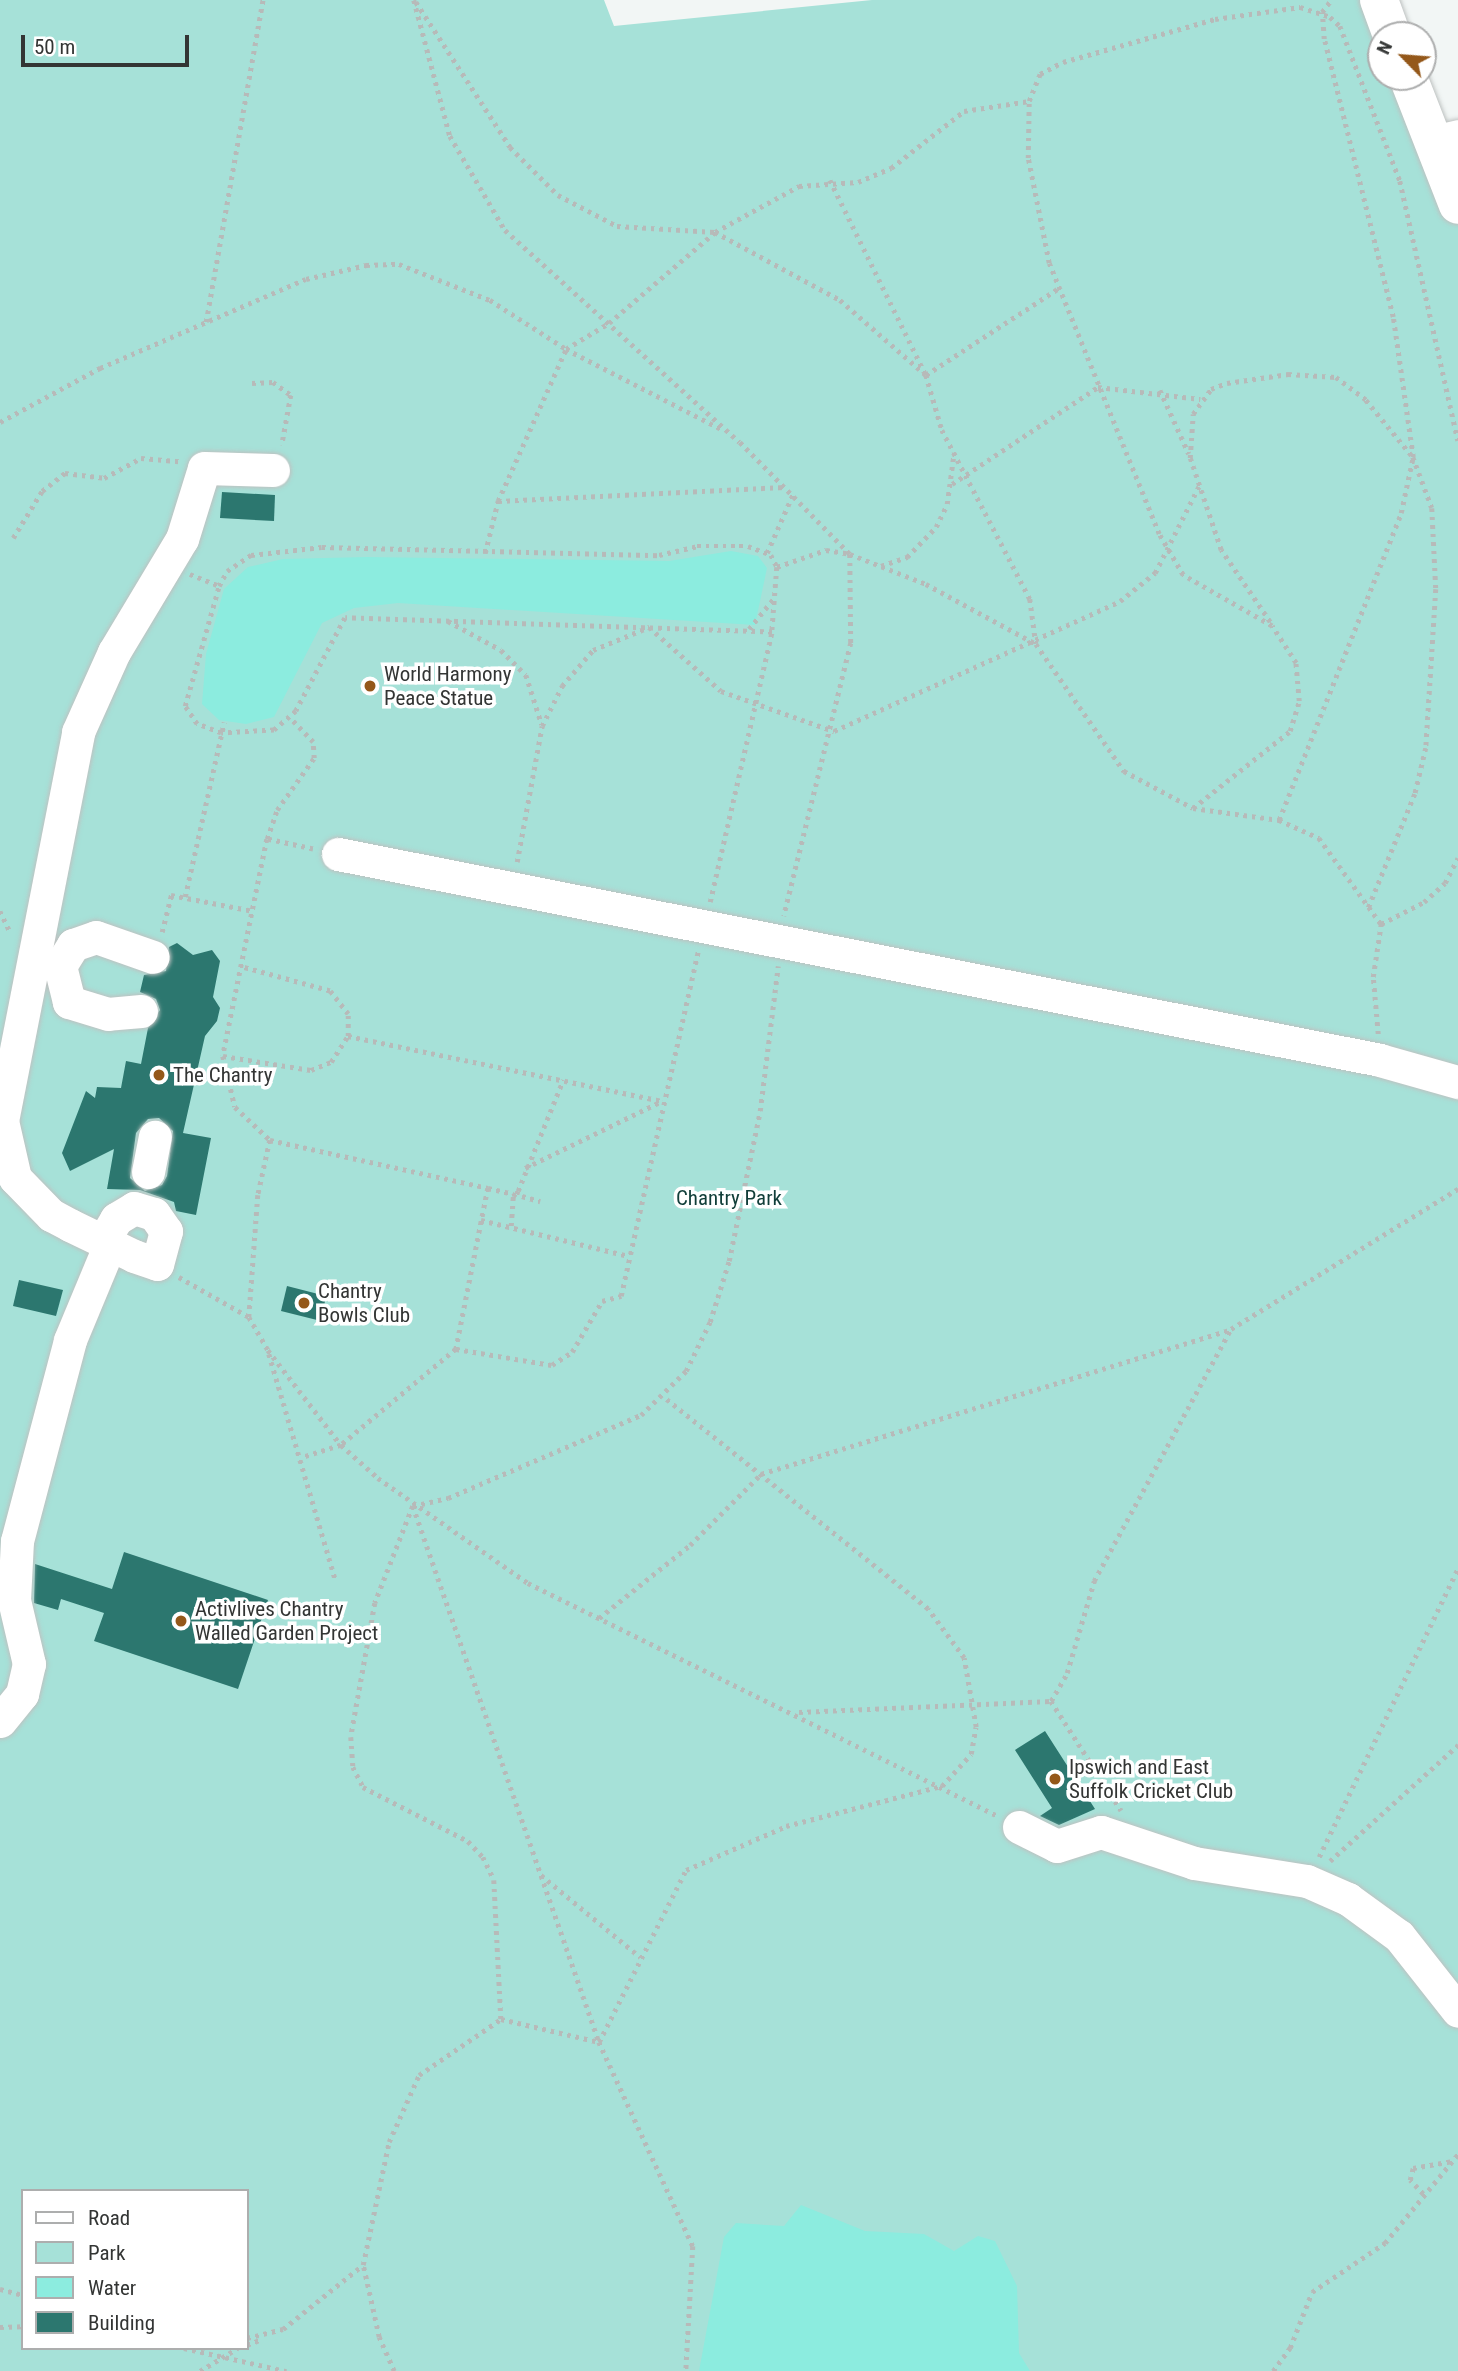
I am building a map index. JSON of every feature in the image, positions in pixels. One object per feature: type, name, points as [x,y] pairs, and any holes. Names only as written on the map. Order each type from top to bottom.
[{"type":"main road","points":[[1378,0],[1386,21]]},
{"type":"main road","points":[[1417,91],[1446,139],[1458,205]]},
{"type":"lane","points":[[144,1192],[166,1231],[157,1264],[106,1242],[33,1200],[15,1178],[1,1134],[30,960],[78,732],[114,652],[181,539],[204,468],[273,470]]},
{"type":"lane","points":[[338,855],[702,931],[1380,1060],[1458,1082]]},
{"type":"lane","points":[[30,960],[83,938],[144,952]]},
{"type":"lane","points":[[30,960],[69,1002],[108,1014],[141,1012]]},
{"type":"lane","points":[[0,1721],[22,1694],[29,1664],[12,1577],[9,1534],[70,1340],[106,1242],[122,1213],[144,1192],[155,1137]]},
{"type":"lane","points":[[1018,1827],[1057,1846],[1101,1832],[1194,1863],[1307,1881],[1348,1899],[1399,1936],[1458,2011]]},
{"type":"path","points":[[206,323],[263,0]]},
{"type":"path","points":[[413,1506],[460,1493],[642,1415],[665,1398],[710,1322],[729,1261],[760,1111],[779,946],[834,731],[851,643],[850,554],[730,433],[505,230],[477,187],[450,136],[414,0],[510,147],[558,195],[617,226],[715,232],[840,300],[926,375]]},
{"type":"path","points":[[1322,12],[1331,0]]},
{"type":"path","points":[[1272,626],[1183,575],[1167,553],[1059,288],[1028,158],[1029,101],[1040,74],[1063,62],[1215,19],[1300,7],[1322,12],[1340,26],[1400,181],[1458,441]]},
{"type":"path","points":[[1322,12],[1394,317],[1413,457],[1432,508],[1433,691],[1415,794],[1368,909]]},
{"type":"path","points":[[485,553],[498,501],[566,349],[609,323],[715,232],[799,186],[830,180],[858,182],[891,168],[964,111],[1029,101]]},
{"type":"path","points":[[830,180],[926,375],[954,451],[1030,599],[1036,644],[1124,771],[1194,808],[1279,820],[1320,838],[1381,924],[1373,977],[1380,1060]]},
{"type":"path","points":[[0,422],[100,368],[306,279],[366,265],[399,264],[490,300],[566,349],[730,433]]},
{"type":"path","points":[[926,375],[1059,288]]},
{"type":"path","points":[[952,484],[968,476],[1098,387],[1160,390],[1200,399],[1227,383],[1288,374],[1336,377],[1366,400],[1413,457]]},
{"type":"path","points":[[252,383],[279,384],[292,401],[286,443],[276,447],[273,470]]},
{"type":"path","points":[[1160,390],[1191,458],[1222,550],[1296,663],[1299,701],[1290,731],[1194,808]]},
{"type":"path","points":[[1191,458],[1200,399]]},
{"type":"path","points":[[881,566],[923,544],[952,484],[954,451]]},
{"type":"path","points":[[13,538],[42,491],[65,473],[104,478],[141,457],[204,468]]},
{"type":"path","points":[[1279,820],[1401,513],[1413,457]]},
{"type":"path","points":[[649,627],[720,691],[758,702],[834,731],[1036,644],[1120,601],[1155,573],[1199,486]]},
{"type":"path","points":[[498,501],[786,487]]},
{"type":"path","points":[[767,553],[793,494]]},
{"type":"path","points":[[456,1349],[516,1363],[563,1361],[602,1301],[621,1296],[702,931],[758,702],[772,632],[777,567],[767,553],[722,544],[659,555],[284,548],[235,563],[219,586],[185,699],[192,721],[221,733],[265,732],[289,719],[339,622],[370,616],[772,632]]},
{"type":"path","points":[[777,567],[826,550],[850,554],[881,566],[1036,644]]},
{"type":"path","points":[[744,631],[761,622],[775,595]]},
{"type":"path","points":[[444,619],[520,669],[542,726]]},
{"type":"path","points":[[511,891],[542,726],[562,686],[593,650],[649,627]]},
{"type":"path","points":[[289,719],[313,742],[314,758],[277,810],[267,839],[223,1056],[235,1107],[270,1140],[540,1201]]},
{"type":"path","points":[[185,897],[224,722]]},
{"type":"path","points":[[267,839],[338,855]]},
{"type":"path","points":[[1381,924],[1424,902],[1445,883],[1458,858]]},
{"type":"path","points":[[144,952],[161,939],[170,895],[253,911]]},
{"type":"path","points":[[223,1056],[311,1070],[331,1062],[348,1036],[348,1014],[330,991],[242,967]]},
{"type":"path","points":[[348,1036],[663,1101]]},
{"type":"path","points":[[511,1226],[525,1168],[563,1080]]},
{"type":"path","points":[[525,1168],[663,1101]]},
{"type":"path","points":[[249,1317],[258,1195],[270,1140]]},
{"type":"path","points":[[301,1458],[341,1445],[456,1349],[488,1188]]},
{"type":"path","points":[[599,1618],[690,1545],[761,1474],[1230,1329],[1458,1189]]},
{"type":"path","points":[[481,1220],[629,1256]]},
{"type":"path","points":[[157,1264],[249,1317],[268,1350],[341,1445],[413,1506],[528,1583],[796,1712],[1018,1827]]},
{"type":"path","points":[[1051,1701],[1067,1673],[1094,1581],[1230,1329]]},
{"type":"path","points":[[268,1350],[335,1578]]},
{"type":"path","points":[[599,2042],[686,1870],[786,1826],[942,1786],[971,1754],[975,1709],[964,1658],[928,1609],[665,1398]]},
{"type":"path","points":[[413,1506],[599,2042],[693,2246],[686,2371]]},
{"type":"path","points":[[413,1506],[375,1603],[351,1737],[353,1767],[363,1787],[382,1800],[468,1842],[484,1857],[494,1880],[501,2019]]},
{"type":"path","points":[[1307,1881],[1458,1568]]},
{"type":"path","points":[[796,1712],[975,1709],[1051,1701]]},
{"type":"path","points":[[1051,1701],[1144,1846]]},
{"type":"path","points":[[1307,1881],[1458,1745]]},
{"type":"path","points":[[541,1875],[640,1957]]},
{"type":"path","points":[[394,2371],[379,2337],[363,2265],[372,2204],[409,2090],[445,2053],[501,2019],[599,2042]]},
{"type":"path","points":[[1273,2371],[1290,2348],[1312,2292],[1385,2243],[1458,2154]]},
{"type":"path","points":[[1423,2194],[1410,2180],[1413,2168],[1452,2161]]},
{"type":"path","points":[[248,2345],[266,2337],[363,2265]]},
{"type":"path","points":[[0,2289],[21,2294]]},
{"type":"path","points":[[0,2327],[21,2326]]},
{"type":"path","points":[[248,2338],[266,2337]]},
{"type":"path","points":[[190,2350],[215,2358],[286,2371]]},
{"type":"path","points":[[200,2371],[215,2358],[233,2350]]},
{"type":"green space","name":"Chantry Park","points":[[0,0],[604,0],[614,26],[872,0],[1379,0],[1380,21],[1367,21],[1367,91],[1413,91],[1458,205],[1458,2371],[0,2371]]},
{"type":"water","points":[[731,551],[758,556],[767,568],[755,625],[398,603],[354,608],[322,623],[274,717],[246,724],[219,720],[202,704],[206,654],[224,589],[248,567],[283,559],[366,557],[669,561]]},
{"type":"water","points":[[801,2205],[865,2231],[924,2234],[954,2251],[978,2236],[995,2241],[1017,2286],[1019,2353],[1030,2371],[699,2371],[724,2237],[736,2223],[784,2226]]},
{"type":"building","points":[[222,492],[275,495],[274,521],[220,518]]},
{"type":"building","name":"The Chantry","points":[[177,943],[193,955],[212,950],[220,961],[213,997],[220,1008],[217,1021],[205,1036],[183,1133],[211,1138],[196,1215],[176,1211],[174,1202],[140,1190],[107,1189],[114,1149],[70,1171],[62,1153],[86,1091],[95,1098],[97,1087],[121,1088],[126,1061],[141,1064],[148,1028],[160,1010],[156,999],[140,992],[144,975],[166,971],[169,947]],"holes":[[[159,1118],[173,1131],[167,1176],[162,1185],[145,1191],[130,1178],[136,1133],[148,1119]]]},
{"type":"building","points":[[19,1280],[63,1290],[56,1316],[13,1306]]},
{"type":"building","name":"Chantry Bowls Club","points":[[287,1286],[326,1296],[321,1321],[281,1311]]},
{"type":"building","name":"Activlives Chantry Walled Garden Project","points":[[124,1552],[268,1600],[238,1689],[94,1641],[104,1613],[61,1599],[58,1610],[34,1603],[35,1564],[112,1589]]},
{"type":"building","name":"Ipswich and East Suffolk Cricket Club","points":[[1045,1731],[1095,1809],[1059,1825],[1040,1816],[1052,1808],[1015,1750]]},
{"type":"place","name":"World Harmony Peace Statue","points":[[370,686]]},
{"type":"place","name":"The Chantry","points":[[159,1075]]},
{"type":"place","name":"Chantry Bowls Club","points":[[304,1303]]},
{"type":"place","name":"Activlives Chantry Walled Garden Project","points":[[181,1621]]},
{"type":"place","name":"Ipswich and East Suffolk Cricket Club","points":[[1055,1779]]}]
